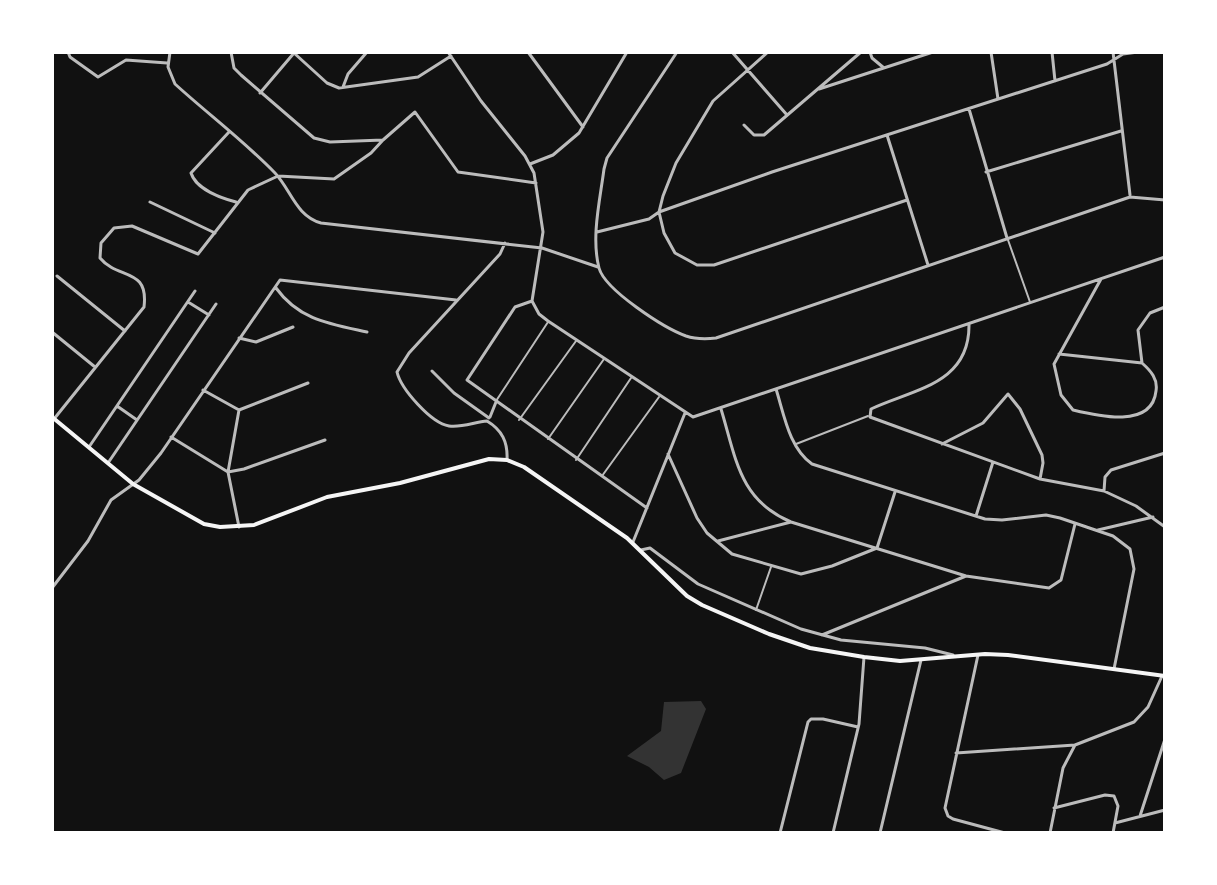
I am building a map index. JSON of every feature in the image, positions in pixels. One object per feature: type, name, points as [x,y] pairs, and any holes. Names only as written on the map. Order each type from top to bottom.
[{"type":"main road","points":[[53,418],[133,484],[204,524],[239,527],[269,520],[327,497],[400,483],[489,459],[507,460],[524,467],[633,542],[672,583],[702,605],[799,645],[864,657],[921,660],[1008,655],[1164,676]]},
{"type":"street","points":[[68,52],[70,57],[98,77],[126,60],[167,63]]},
{"type":"street","points":[[170,52],[167,63],[175,84],[278,176],[294,203],[314,221],[542,248],[599,267]]},
{"type":"street","points":[[231,52],[234,68],[297,126],[322,142],[383,140]]},
{"type":"street","points":[[343,87],[348,74],[367,52]]},
{"type":"street","points":[[528,52],[583,127]]},
{"type":"street","points":[[530,164],[568,145],[583,127],[627,52]]},
{"type":"street","points":[[677,52],[607,158],[597,232],[599,267],[605,281],[652,317],[684,335],[709,339],[1130,197],[1165,200]]},
{"type":"street","points":[[732,52],[787,115]]},
{"type":"street","points":[[768,52],[722,91],[704,115],[670,176],[659,212],[664,233],[675,253],[689,262],[705,266],[725,262],[907,200]]},
{"type":"street","points":[[744,125],[754,135],[761,137],[861,52]]},
{"type":"street","points":[[870,52],[872,58],[884,68]]},
{"type":"street","points":[[817,89],[933,52]]},
{"type":"street","points":[[991,52],[998,99]]},
{"type":"street","points":[[1052,52],[1055,81]]},
{"type":"street","points":[[1113,52],[1130,197]]},
{"type":"street","points":[[597,232],[649,219],[659,212],[1138,52]]},
{"type":"street","points":[[260,93],[295,53],[333,87],[418,77],[450,54],[481,101],[530,164],[537,183],[542,248],[532,301],[539,314],[685,413],[698,417],[1165,257]]},
{"type":"street","points":[[969,109],[1007,238]]},
{"type":"street","points":[[53,418],[144,306],[143,288],[138,279],[106,265],[100,258],[101,243],[114,228],[132,226],[198,254],[248,190],[278,176],[334,179],[361,161],[415,112],[458,172],[537,183]]},
{"type":"street","points":[[986,172],[1122,130]]},
{"type":"street","points":[[229,131],[191,173],[196,182],[236,202]]},
{"type":"street","points":[[887,135],[928,265]]},
{"type":"street","points":[[150,202],[215,233]]},
{"type":"street","points":[[488,420],[452,426],[444,424],[412,397],[398,376],[402,363],[500,254],[505,243]]},
{"type":"street","points":[[57,276],[125,331]]},
{"type":"street","points":[[1101,279],[1054,364],[1054,374],[1066,404],[1073,410],[1108,416],[1139,415],[1152,403],[1156,394],[1155,378],[1142,363],[1138,338],[1141,323],[1150,313],[1165,307]]},
{"type":"street","points":[[52,588],[88,541],[111,500],[144,475],[280,280],[456,300]]},
{"type":"street","points":[[276,288],[299,311],[326,322],[367,332]]},
{"type":"street","points":[[88,448],[195,291]]},
{"type":"street","points":[[188,301],[209,315]]},
{"type":"street","points":[[532,301],[515,307],[467,379],[519,420],[647,508]]},
{"type":"street","points":[[108,465],[216,304]]},
{"type":"street","points":[[969,324],[965,352],[946,375],[922,390],[871,409],[869,416],[1040,479],[1104,491],[1120,497],[1165,527]]},
{"type":"street","points":[[239,338],[256,342],[293,327]]},
{"type":"street","points":[[52,332],[95,367]]},
{"type":"street","points":[[1057,354],[1142,363]]},
{"type":"street","points":[[432,371],[495,426],[505,439],[507,460]]},
{"type":"street","points":[[239,410],[308,383]]},
{"type":"street","points":[[776,389],[795,444],[804,459],[812,464],[976,516],[1002,520],[1046,515],[1113,536],[1130,549],[1134,569],[1114,669]]},
{"type":"street","points":[[203,390],[239,410]]},
{"type":"street","points":[[942,444],[983,423],[1008,394],[1042,455],[1040,479]]},
{"type":"street","points":[[488,420],[496,402]]},
{"type":"street","points":[[116,405],[137,420]]},
{"type":"street","points":[[721,409],[740,471],[751,494],[767,510],[791,522],[966,576],[1049,588],[1056,586],[1065,569],[1075,524]]},
{"type":"street","points":[[239,410],[228,472],[239,527]]},
{"type":"street","points":[[633,542],[685,413]]},
{"type":"street","points":[[171,437],[228,472],[325,440]]},
{"type":"street","points":[[1104,491],[1105,477],[1111,470],[1165,453]]},
{"type":"street","points":[[668,454],[690,506],[716,542],[732,554],[794,573],[808,573],[877,548]]},
{"type":"street","points":[[976,516],[993,462]]},
{"type":"street","points":[[877,548],[895,491]]},
{"type":"street","points":[[1097,530],[1153,517]]},
{"type":"street","points":[[716,542],[791,522]]},
{"type":"street","points":[[641,550],[650,548],[698,584],[822,635],[841,640],[925,648],[957,656]]},
{"type":"street","points":[[822,635],[966,576]]},
{"type":"street","points":[[978,655],[945,812],[953,819],[1005,833]]},
{"type":"street","points":[[833,833],[858,727],[864,657]]},
{"type":"street","points":[[880,833],[921,660]]},
{"type":"street","points":[[956,753],[1075,745],[1134,722],[1148,707],[1164,676]]},
{"type":"street","points":[[780,833],[808,722],[823,719],[858,727]]},
{"type":"street","points":[[1140,816],[1165,739]]},
{"type":"street","points":[[1050,833],[1063,768],[1075,745]]},
{"type":"street","points":[[1054,808],[1105,795],[1114,796],[1118,806],[1113,833]]},
{"type":"street","points":[[1115,823],[1165,810]]},
{"type":"lane","points":[[1007,238],[1030,303]]},
{"type":"lane","points":[[496,402],[548,321]]},
{"type":"lane","points":[[519,420],[576,340]]},
{"type":"lane","points":[[548,439],[604,359]]},
{"type":"lane","points":[[576,460],[632,377]]},
{"type":"lane","points":[[602,477],[660,395]]},
{"type":"lane","points":[[795,444],[869,416]]},
{"type":"lane","points":[[756,610],[772,566]]},
{"type":"shaded area","points":[[701,701],[706,709],[681,773],[664,780],[649,767],[627,756],[661,731],[664,702]]}]
